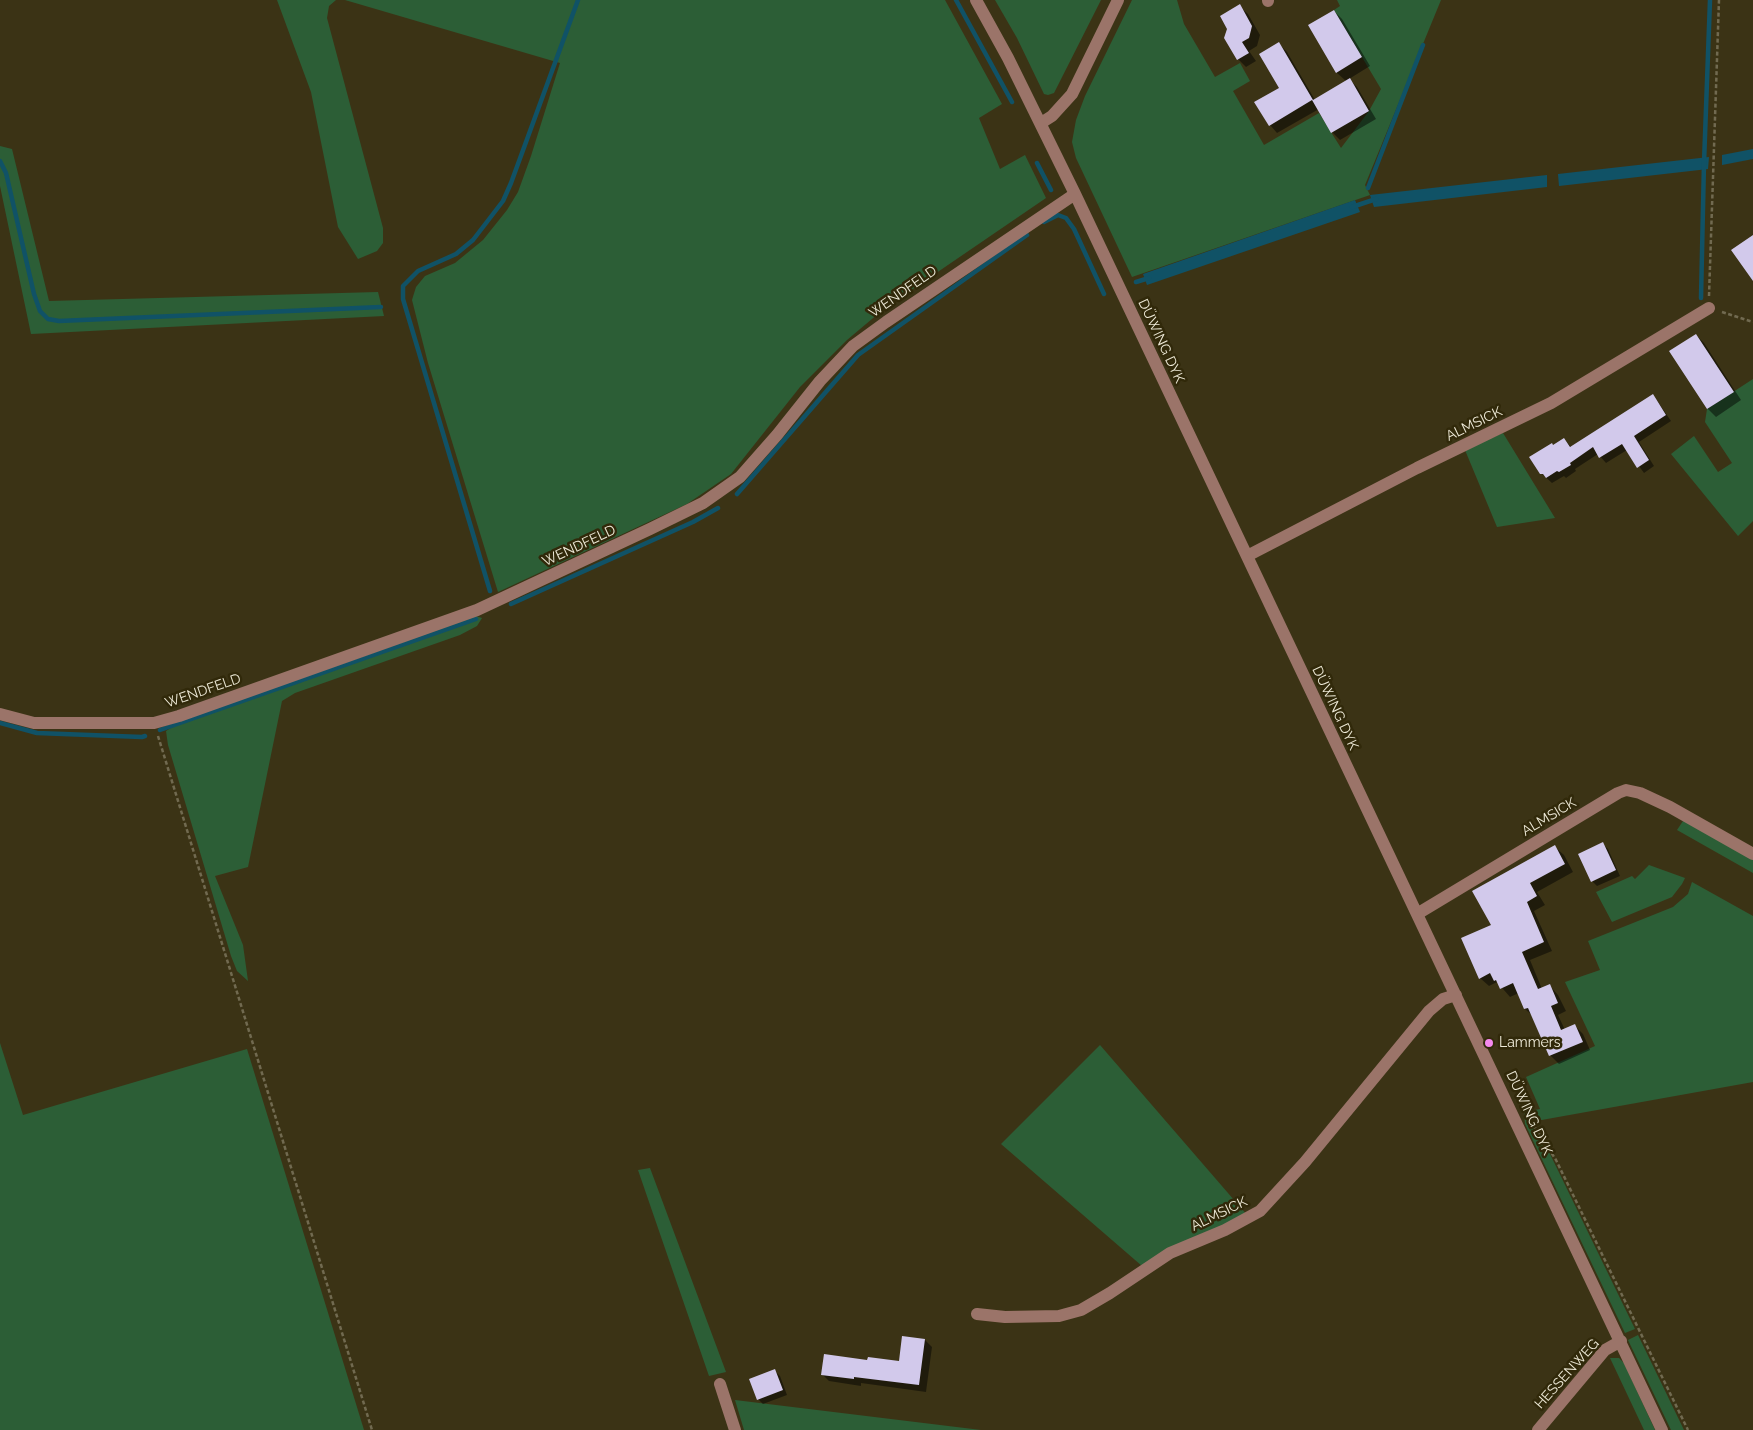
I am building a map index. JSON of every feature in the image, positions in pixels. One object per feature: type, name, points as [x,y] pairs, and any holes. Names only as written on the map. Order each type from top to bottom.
[{"type":"street","name":"DÜWING DYK","points":[[976,0],[988,19],[1075,194],[1662,1430]]},
{"type":"street","points":[[1040,123],[1052,116],[1072,94],[1118,0]]},
{"type":"street","name":"WENDFELD","points":[[0,714],[34,723],[154,723],[188,713],[477,610],[703,503],[740,477],[777,435],[820,381],[853,346],[894,316],[1075,194]]},
{"type":"street","name":"ALMSICK","points":[[1247,556],[1417,468],[1551,403],[1709,308]]},
{"type":"street","name":"ALMSICK","points":[[1417,914],[1618,793],[1626,790],[1640,793],[1670,807],[1753,854]]},
{"type":"street","name":"ALMSICK","points":[[976,1314],[1005,1317],[1059,1316],[1081,1310],[1170,1253],[1225,1230],[1260,1211],[1305,1162],[1429,1011],[1443,999],[1456,995]]},
{"type":"street","name":"HESSENWEG","points":[[1538,1430],[1605,1350],[1621,1341]]},
{"type":"street","points":[[720,1384],[735,1430]]},
{"type":"path","points":[[1719,0],[1709,308],[1753,322]]},
{"type":"path","points":[[154,723],[372,1430]]},
{"type":"green space","points":[[277,0],[336,0],[329,6],[327,18],[383,228],[383,243],[377,251],[358,259],[338,227],[311,92]]},
{"type":"green space","points":[[345,0],[945,0],[1002,104],[979,118],[1000,169],[1025,155],[1046,198],[885,308],[847,340],[800,387],[731,474],[687,504],[498,592],[428,363],[412,300],[416,287],[425,276],[455,263],[483,240],[507,210],[518,192],[531,156],[560,63]]},
{"type":"green space","points":[[995,0],[1101,0],[1054,93],[1044,94],[1017,38]]},
{"type":"green space","points":[[1132,0],[1177,0],[1184,24],[1215,77],[1240,63],[1250,81],[1233,91],[1264,145],[1319,113],[1341,148],[1369,111],[1381,89],[1334,10],[1340,6],[1337,0],[1441,0],[1365,185],[1370,195],[1132,277],[1076,158],[1072,142],[1076,120],[1085,96]]},
{"type":"green space","points":[[0,146],[12,149],[49,301],[378,292],[384,316],[31,334],[0,186]]},
{"type":"green space","points":[[1753,379],[1753,521],[1738,536],[1671,454],[1694,436],[1718,472],[1732,463],[1705,422],[1707,409]]},
{"type":"green space","points":[[1503,433],[1555,518],[1497,527],[1465,450]]},
{"type":"green space","points":[[473,615],[482,618],[477,626],[460,635],[295,693],[282,701],[248,867],[215,876],[243,945],[248,981],[237,971],[231,956],[168,745],[166,731],[177,724],[380,651]]},
{"type":"green space","points":[[1685,818],[1753,858],[1753,873],[1677,830]]},
{"type":"green space","points":[[1649,865],[1685,878],[1672,897],[1612,922],[1596,892],[1632,876],[1635,879]]},
{"type":"green space","points":[[1692,882],[1753,916],[1753,1082],[1536,1121],[1529,1111],[1540,1109],[1526,1077],[1595,1046],[1565,982],[1600,970],[1588,941],[1673,907],[1688,894]]},
{"type":"green space","points":[[0,1043],[23,1115],[247,1049],[364,1430],[0,1430]]},
{"type":"green space","points":[[1100,1045],[1247,1215],[1142,1266],[1001,1144]]},
{"type":"green space","points":[[1524,1113],[1550,1154],[1635,1329],[1625,1333],[1525,1124]]},
{"type":"green space","points":[[650,1168],[726,1372],[709,1376],[638,1170]]},
{"type":"green space","points":[[1638,1335],[1684,1430],[1671,1430],[1628,1340]]},
{"type":"green space","points":[[1610,1358],[1619,1358],[1624,1363],[1655,1430],[1644,1430]]},
{"type":"green space","points":[[735,1400],[981,1430],[744,1430]]},
{"type":"water","points":[[1753,149],[1753,159],[1722,165],[1722,155]]},
{"type":"water","points":[[1709,157],[1708,169],[1559,186],[1558,174]]},
{"type":"water","points":[[1547,175],[1547,187],[1374,207],[1370,195]]},
{"type":"water","points":[[1355,200],[1360,212],[1147,285],[1143,274]]},
{"type":"building","points":[[1240,4],[1252,26],[1249,38],[1242,42],[1249,53],[1237,60],[1224,38],[1227,29],[1220,16]]},
{"type":"building","points":[[1334,10],[1362,57],[1336,73],[1308,25]]},
{"type":"building","points":[[1279,42],[1313,100],[1350,78],[1369,111],[1331,133],[1312,100],[1269,126],[1254,102],[1279,88],[1259,54]]},
{"type":"building","points":[[1753,235],[1753,281],[1731,250]]},
{"type":"building","points":[[1696,334],[1734,392],[1707,409],[1669,351]]},
{"type":"building","points":[[1653,394],[1666,415],[1634,436],[1649,460],[1637,468],[1622,444],[1599,458],[1593,447],[1570,463],[1571,465],[1546,478],[1543,474],[1540,474],[1529,457],[1564,438],[1570,447]]},
{"type":"building","points":[[1603,842],[1616,870],[1591,882],[1578,854]]},
{"type":"building","points":[[1555,845],[1565,864],[1530,883],[1537,896],[1527,902],[1544,942],[1522,952],[1538,989],[1550,984],[1558,1003],[1551,1006],[1561,1030],[1575,1024],[1583,1042],[1549,1056],[1528,1008],[1524,1009],[1513,983],[1500,989],[1490,973],[1479,979],[1461,938],[1491,925],[1472,891]]},
{"type":"building","points":[[902,1336],[925,1339],[919,1385],[821,1375],[824,1354],[867,1360],[868,1357],[899,1361]]},
{"type":"building","points":[[775,1369],[783,1390],[757,1400],[749,1379]]},
{"type":"waterway","points":[[490,591],[403,299],[403,286],[418,271],[456,254],[473,240],[503,201],[578,0]]},
{"type":"waterway","points":[[956,0],[1012,102]]},
{"type":"waterway","points":[[1701,298],[1710,0]]},
{"type":"waterway","points":[[1368,188],[1423,45]]},
{"type":"waterway","points":[[0,161],[6,173],[34,294],[40,311],[48,319],[59,321],[381,307]]},
{"type":"waterway","points":[[1037,163],[1051,190]]},
{"type":"waterway","points":[[1352,207],[1376,199]]},
{"type":"waterway","points":[[1044,222],[1058,215],[1066,218],[1074,229],[1104,294]]},
{"type":"waterway","points":[[737,494],[858,355],[1027,235]]},
{"type":"waterway","points":[[1136,282],[1149,278]]},
{"type":"waterway","points":[[511,604],[693,522],[718,508]]},
{"type":"waterway","points":[[160,730],[476,619]]},
{"type":"waterway","points":[[0,723],[37,733],[145,736]]},
{"type":"place","name":"Lammers","points":[[1489,1043]]}]
